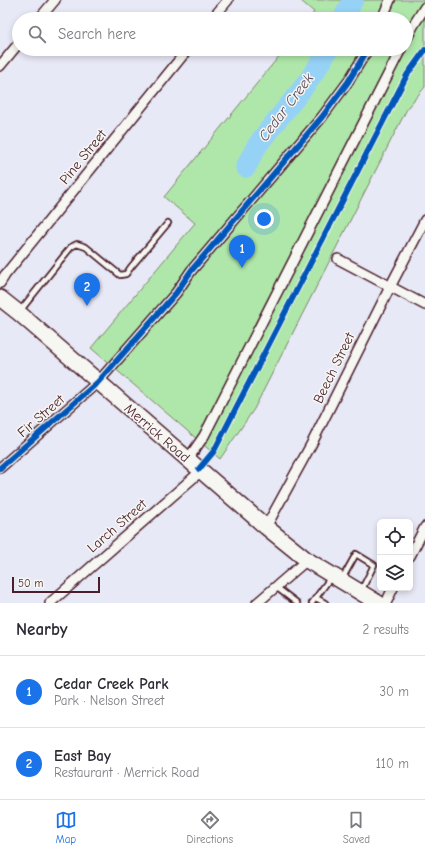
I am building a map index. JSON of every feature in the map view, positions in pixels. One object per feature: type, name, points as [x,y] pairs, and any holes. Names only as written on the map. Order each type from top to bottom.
[{"type":"main road","name":"Merrick Road","points":[[0,298],[266,527],[307,560],[378,603]]},
{"type":"street","points":[[45,12],[55,0]]},
{"type":"street","points":[[218,12],[228,0]]},
{"type":"street","points":[[385,12],[390,0]]},
{"type":"street","points":[[413,26],[425,7]]},
{"type":"street","points":[[0,66],[12,51]]},
{"type":"street","name":"Pine Street","points":[[0,283],[182,56]]},
{"type":"street","name":"Fir Street","points":[[0,468],[98,382],[171,299],[191,271],[322,117],[348,82],[364,56]]},
{"type":"street","points":[[188,459],[204,436],[397,56]]},
{"type":"street","name":"Beech Street","points":[[266,527],[312,443],[425,220]]},
{"type":"street","points":[[338,259],[425,304]]},
{"type":"street","name":"Larch Street","points":[[50,603],[201,471]]},
{"type":"street","points":[[411,555],[425,527]]},
{"type":"street","points":[[257,603],[307,560]]},
{"type":"street","points":[[386,603],[392,591]]},
{"type":"lane","points":[[19,313],[71,247],[78,244],[86,247],[120,275],[126,274],[168,223]]},
{"type":"lane","points":[[312,603],[337,578],[356,554],[374,565],[360,592]]},
{"type":"lane","points":[[276,587],[297,603]]},
{"type":"lane","points":[[316,598],[325,603]]},
{"type":"green space","points":[[300,0],[425,0],[425,87],[408,107],[254,409],[220,459],[91,348],[195,223],[164,197],[279,56],[413,56],[413,12],[314,12]]},
{"type":"waterway","name":"Cedar Creek","points":[[347,12],[353,0]]},
{"type":"waterway","name":"Cedar Creek","points":[[246,167],[259,143],[313,74],[324,56]]},
{"type":"cycle path","points":[[199,469],[214,451],[407,75],[425,50]]},
{"type":"cycle path","points":[[0,468],[98,382],[176,293],[191,271],[322,117],[348,82],[364,56]]},
{"type":"place","name":"Cedar Creek Park","points":[[242,268]]},
{"type":"place","name":"East Bay","points":[[87,306]]}]
